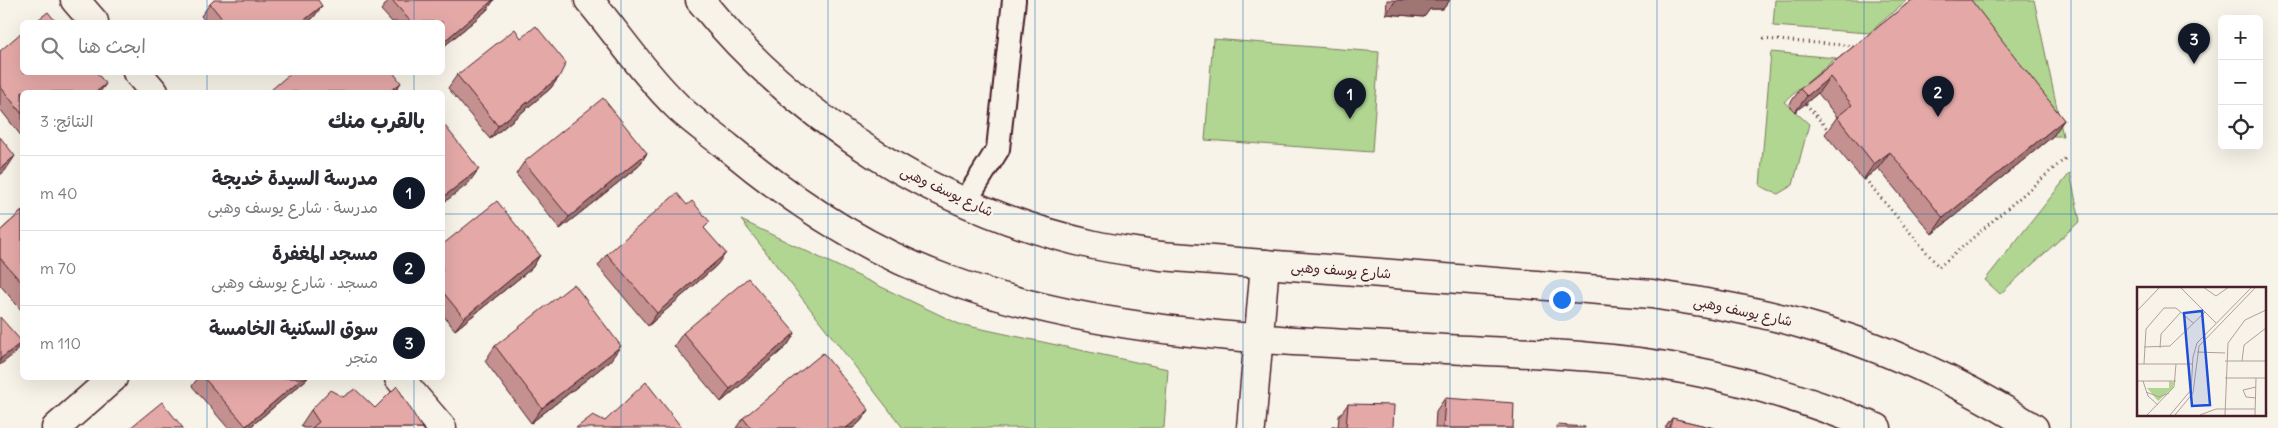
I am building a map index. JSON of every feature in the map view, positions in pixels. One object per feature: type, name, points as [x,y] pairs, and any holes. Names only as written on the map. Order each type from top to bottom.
[{"type":"street","points":[[75,0],[92,20]]},
{"type":"street","points":[[589,0],[639,65],[681,110],[770,182],[820,215],[880,250],[943,278],[1009,300],[1077,316],[1259,340],[1549,354],[1629,361],[1688,370],[1756,385],[1822,406],[1877,428]]},
{"type":"street","name":"شارع يوسف وهبى","points":[[700,0],[758,64],[800,101],[845,136],[903,172],[964,202],[1028,226],[1094,245],[1161,256],[1652,294],[1728,306],[1802,324],[1875,348],[1946,378],[2034,428]]},
{"type":"street","points":[[140,75],[152,90]]},
{"type":"street","points":[[1251,428],[1265,264]]},
{"type":"street","points":[[56,428],[111,380]]},
{"type":"street","points":[[401,380],[442,428]]},
{"type":"lane","points":[[964,202],[998,149],[1014,0]]},
{"type":"path","points":[[1763,39],[1856,46]]},
{"type":"path","points":[[1850,52],[1864,40]]},
{"type":"path","points":[[1806,104],[1829,131]]},
{"type":"path","points":[[1865,179],[1939,267],[2067,156]]},
{"type":"green space","points":[[1775,0],[1907,0],[1869,33],[1773,26]]},
{"type":"green space","points":[[1953,0],[2034,0],[2063,136],[2053,136]]},
{"type":"green space","points":[[1213,39],[1379,52],[1372,152],[1205,140]]},
{"type":"green space","points":[[1771,52],[1836,58],[1784,102],[1809,124],[1793,185],[1778,194],[1760,186]]},
{"type":"green space","points":[[2070,173],[2080,221],[2000,294],[1985,280]]},
{"type":"green space","points":[[741,220],[959,324],[1168,369],[1164,428],[903,428]]},
{"type":"building","points":[[214,0],[318,0],[322,6],[304,20],[223,20],[210,4]]},
{"type":"building","points":[[392,0],[493,0],[445,40],[445,20],[409,20]]},
{"type":"building","points":[[1912,0],[1971,0],[2064,120],[1943,218],[1890,152],[1874,164],[1837,117],[1852,105],[1830,77],[1807,96],[1800,89]]},
{"type":"building","points":[[48,12],[54,20],[38,20]]},
{"type":"building","points":[[536,26],[566,63],[559,77],[498,126],[457,75],[515,29],[521,38]]},
{"type":"building","points":[[20,34],[20,75],[98,75],[106,84],[98,90],[20,90],[20,111],[0,86],[0,51]]},
{"type":"building","points":[[288,75],[395,75],[401,83],[392,90],[271,90]]},
{"type":"building","points":[[603,98],[647,153],[569,217],[524,162]]},
{"type":"building","points":[[445,126],[479,169],[445,196]]},
{"type":"building","points":[[0,137],[15,156],[0,169]]},
{"type":"building","points":[[677,193],[687,205],[692,201],[710,222],[704,228],[726,253],[657,313],[607,254]]},
{"type":"building","points":[[497,201],[540,255],[464,318],[445,295],[445,243]]},
{"type":"building","points":[[20,213],[20,281],[0,258],[0,231]]},
{"type":"building","points":[[748,278],[795,333],[730,389],[683,333]]},
{"type":"building","points":[[574,284],[621,346],[542,408],[495,346]]},
{"type":"building","points":[[0,317],[20,340],[20,344],[0,359]]},
{"type":"building","points":[[823,353],[869,410],[846,428],[751,428],[743,418]]},
{"type":"building","points":[[206,380],[300,380],[246,426]]},
{"type":"building","points":[[646,382],[682,428],[576,428],[593,415],[605,421]]},
{"type":"building","points":[[397,386],[422,428],[312,428],[319,422],[311,410],[330,390],[343,397],[355,389],[375,408]]},
{"type":"building","points":[[1445,398],[1514,403],[1513,428],[1443,428]]},
{"type":"building","points":[[162,402],[183,428],[130,428]]},
{"type":"building","points":[[1348,404],[1394,405],[1393,428],[1332,428],[1332,426],[1346,427]]},
{"type":"building","points":[[1672,418],[1714,428],[1670,428]]},
{"type":"building","points":[[1557,425],[1585,427],[1585,428],[1557,428]]},
{"type":"place","name":"سوق السكنية الخامسة","points":[[2194,64]]},
{"type":"place","name":"مسجد المغفرة","points":[[1938,117]]},
{"type":"place","name":"مدرسة السيدة خديجة","points":[[1350,119]]}]
